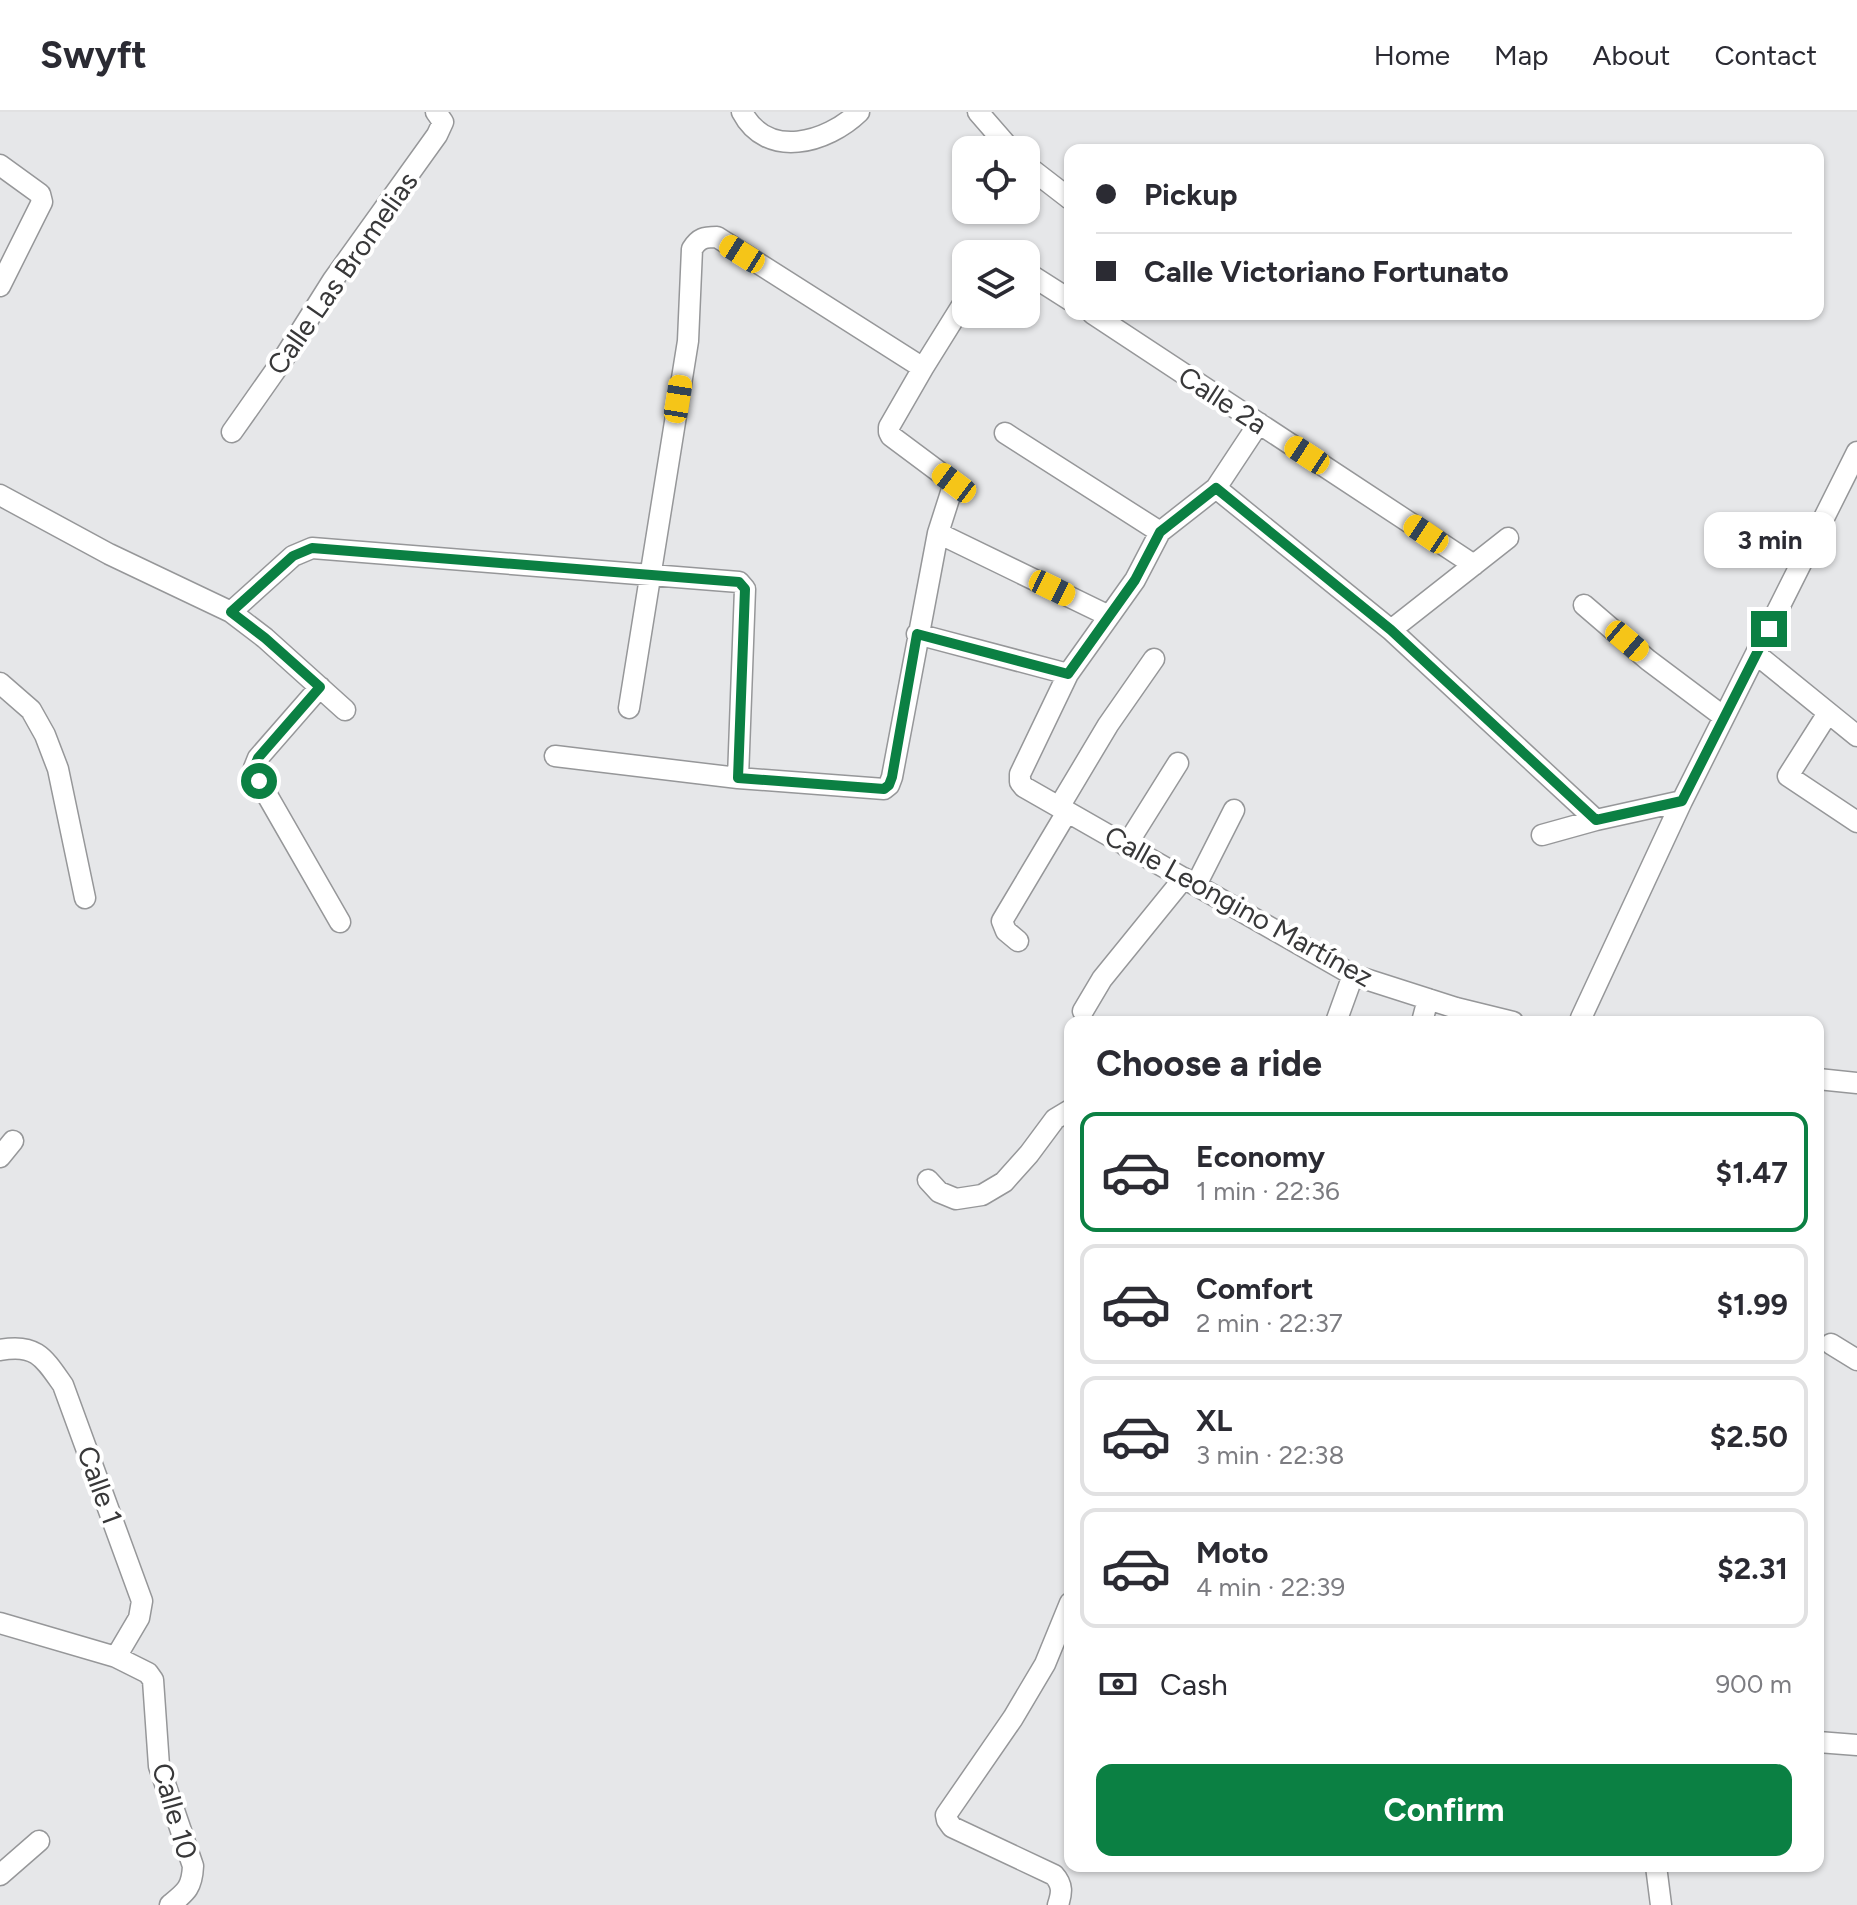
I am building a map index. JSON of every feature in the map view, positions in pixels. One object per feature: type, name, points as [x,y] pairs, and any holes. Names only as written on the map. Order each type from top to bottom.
[{"type":"street","name":"Calle Las Bromelias","points":[[232,432],[333,280],[437,135],[443,122],[436,112]]},
{"type":"street","points":[[742,112],[758,132],[774,140],[794,143],[823,137],[846,125],[859,112]]},
{"type":"street","points":[[978,112],[999,136]]},
{"type":"street","points":[[0,165],[40,194],[42,202],[0,286]]},
{"type":"street","points":[[1040,176],[1064,194]]},
{"type":"street","points":[[629,708],[688,341],[692,249],[697,241],[717,237],[923,368]]},
{"type":"street","points":[[1040,281],[1064,296]]},
{"type":"street","name":"Calle 2a","points":[[1108,320],[1474,565]]},
{"type":"street","points":[[555,756],[738,778],[884,789],[889,785],[938,533],[954,483],[891,436],[889,427],[952,321]]},
{"type":"street","points":[[917,634],[1068,674],[1135,580],[1160,532],[1216,488],[1259,423]]},
{"type":"street","points":[[1005,433],[1160,532]]},
{"type":"street","points":[[1582,1016],[1682,801],[1857,452]]},
{"type":"street","points":[[1216,488],[1391,630],[1596,820]]},
{"type":"street","points":[[0,495],[109,554],[231,612],[265,638],[345,710]]},
{"type":"street","points":[[938,533],[1109,616]]},
{"type":"street","points":[[1391,630],[1508,538]]},
{"type":"street","points":[[231,612],[293,556],[312,548],[739,582],[745,589],[738,778]]},
{"type":"street","points":[[1584,605],[1648,660],[1724,717]]},
{"type":"street","points":[[1756,654],[1857,736]]},
{"type":"street","points":[[1018,941],[1006,931],[1002,921],[1108,725],[1154,659]]},
{"type":"street","name":"Calle Leongino Martínez","points":[[1068,674],[1020,774],[1024,787],[1353,975],[1489,1016]]},
{"type":"street","points":[[0,683],[31,710],[45,735],[58,769],[85,898]]},
{"type":"street","points":[[320,687],[258,758],[254,768],[340,922]]},
{"type":"street","points":[[1828,713],[1788,776],[1857,822]]},
{"type":"street","points":[[1126,846],[1178,763]]},
{"type":"street","points":[[1542,835],[1682,801]]},
{"type":"street","points":[[1083,1011],[1102,979],[1190,882],[1234,810]]},
{"type":"street","points":[[1338,1016],[1353,975]]},
{"type":"street","points":[[1424,1016],[1428,999]]},
{"type":"street","points":[[1824,1080],[1857,1083]]},
{"type":"street","points":[[928,1180],[939,1192],[956,1199],[982,1195],[1004,1182],[1055,1119],[1064,1114]]},
{"type":"street","points":[[1831,1344],[1857,1360]]},
{"type":"street","name":"Calle 1","points":[[0,1350],[14,1347],[31,1349],[46,1360],[63,1385],[142,1601],[139,1618],[116,1657]]},
{"type":"street","points":[[1058,1905],[1062,1893],[1060,1881],[1054,1875],[952,1827],[946,1815],[1013,1718],[1045,1664],[1064,1618]]},
{"type":"street","name":"Calle 10","points":[[0,1623],[116,1657],[148,1673],[153,1680],[159,1766],[193,1866],[193,1880],[187,1891],[170,1905]]},
{"type":"street","points":[[1824,1742],[1857,1745]]},
{"type":"street","points":[[0,1875],[39,1841]]},
{"type":"street","points":[[1657,1872],[1661,1905]]},
{"type":"route","points":[[259,781],[254,768],[258,758],[320,687],[231,612],[293,556],[312,548],[739,582],[745,589],[738,778],[884,789],[892,777],[917,634],[1068,674],[1135,580],[1160,532],[1216,488],[1391,630],[1596,820],[1682,801],[1769,629]]}]
